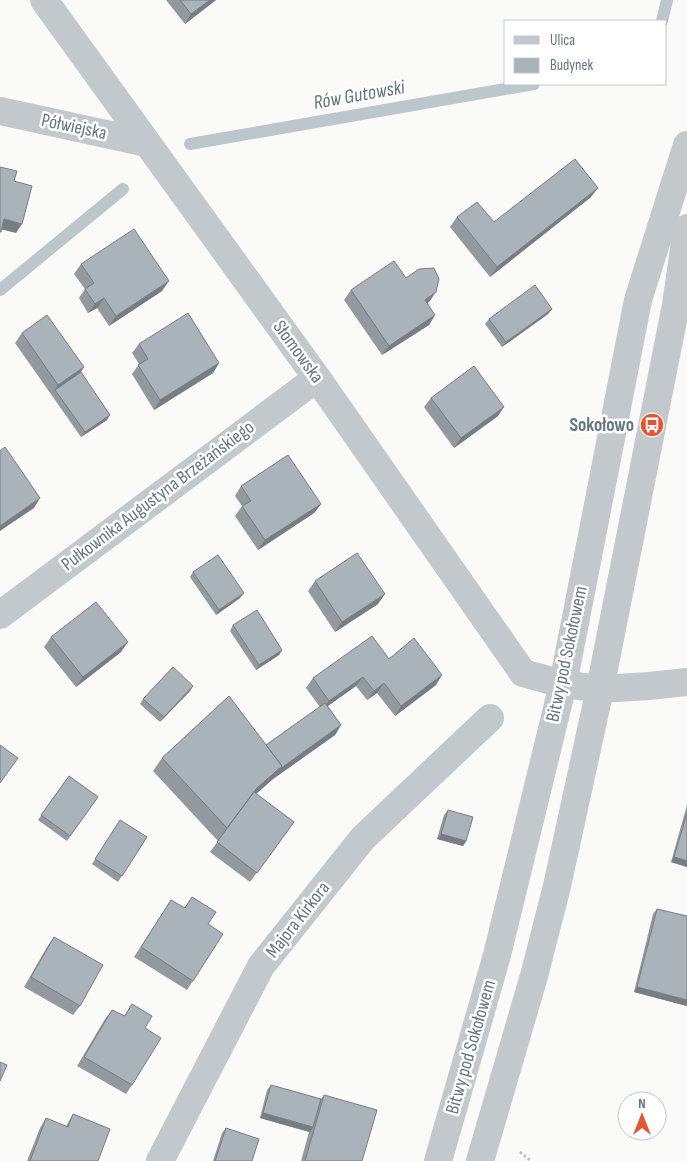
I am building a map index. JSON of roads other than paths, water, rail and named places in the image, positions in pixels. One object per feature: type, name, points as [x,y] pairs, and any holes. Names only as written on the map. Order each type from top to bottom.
[{"type":"street","name":"Słomowska","points":[[44,0],[317,378],[523,673],[563,684],[600,689],[687,682]]},
{"type":"street","name":"Półwiejska","points":[[0,111],[147,143]]},
{"type":"street","name":"Bitwy pod Sokołowem","points":[[438,1161],[496,955],[563,684],[638,300],[687,146]]},
{"type":"street","name":"Bitwy pod Sokołowem","points":[[480,1161],[534,976],[557,886],[600,689],[676,305],[687,228]]},
{"type":"street","name":"Pułkownika Augustyna Brzeżańskiego","points":[[0,615],[317,378]]},
{"type":"street","name":"Majora Kirkora","points":[[160,1161],[262,966],[363,838],[490,718]]},
{"type":"waterway","name":"Rów Gutowski","points":[[662,20],[667,0]]},
{"type":"waterway","name":"Rów Gutowski","points":[[190,144],[528,85]]},
{"type":"waterway","name":"Rów Gutowski","points":[[0,290],[123,189]]},
{"type":"place","name":"Sokołowo","points":[[652,425]]}]
